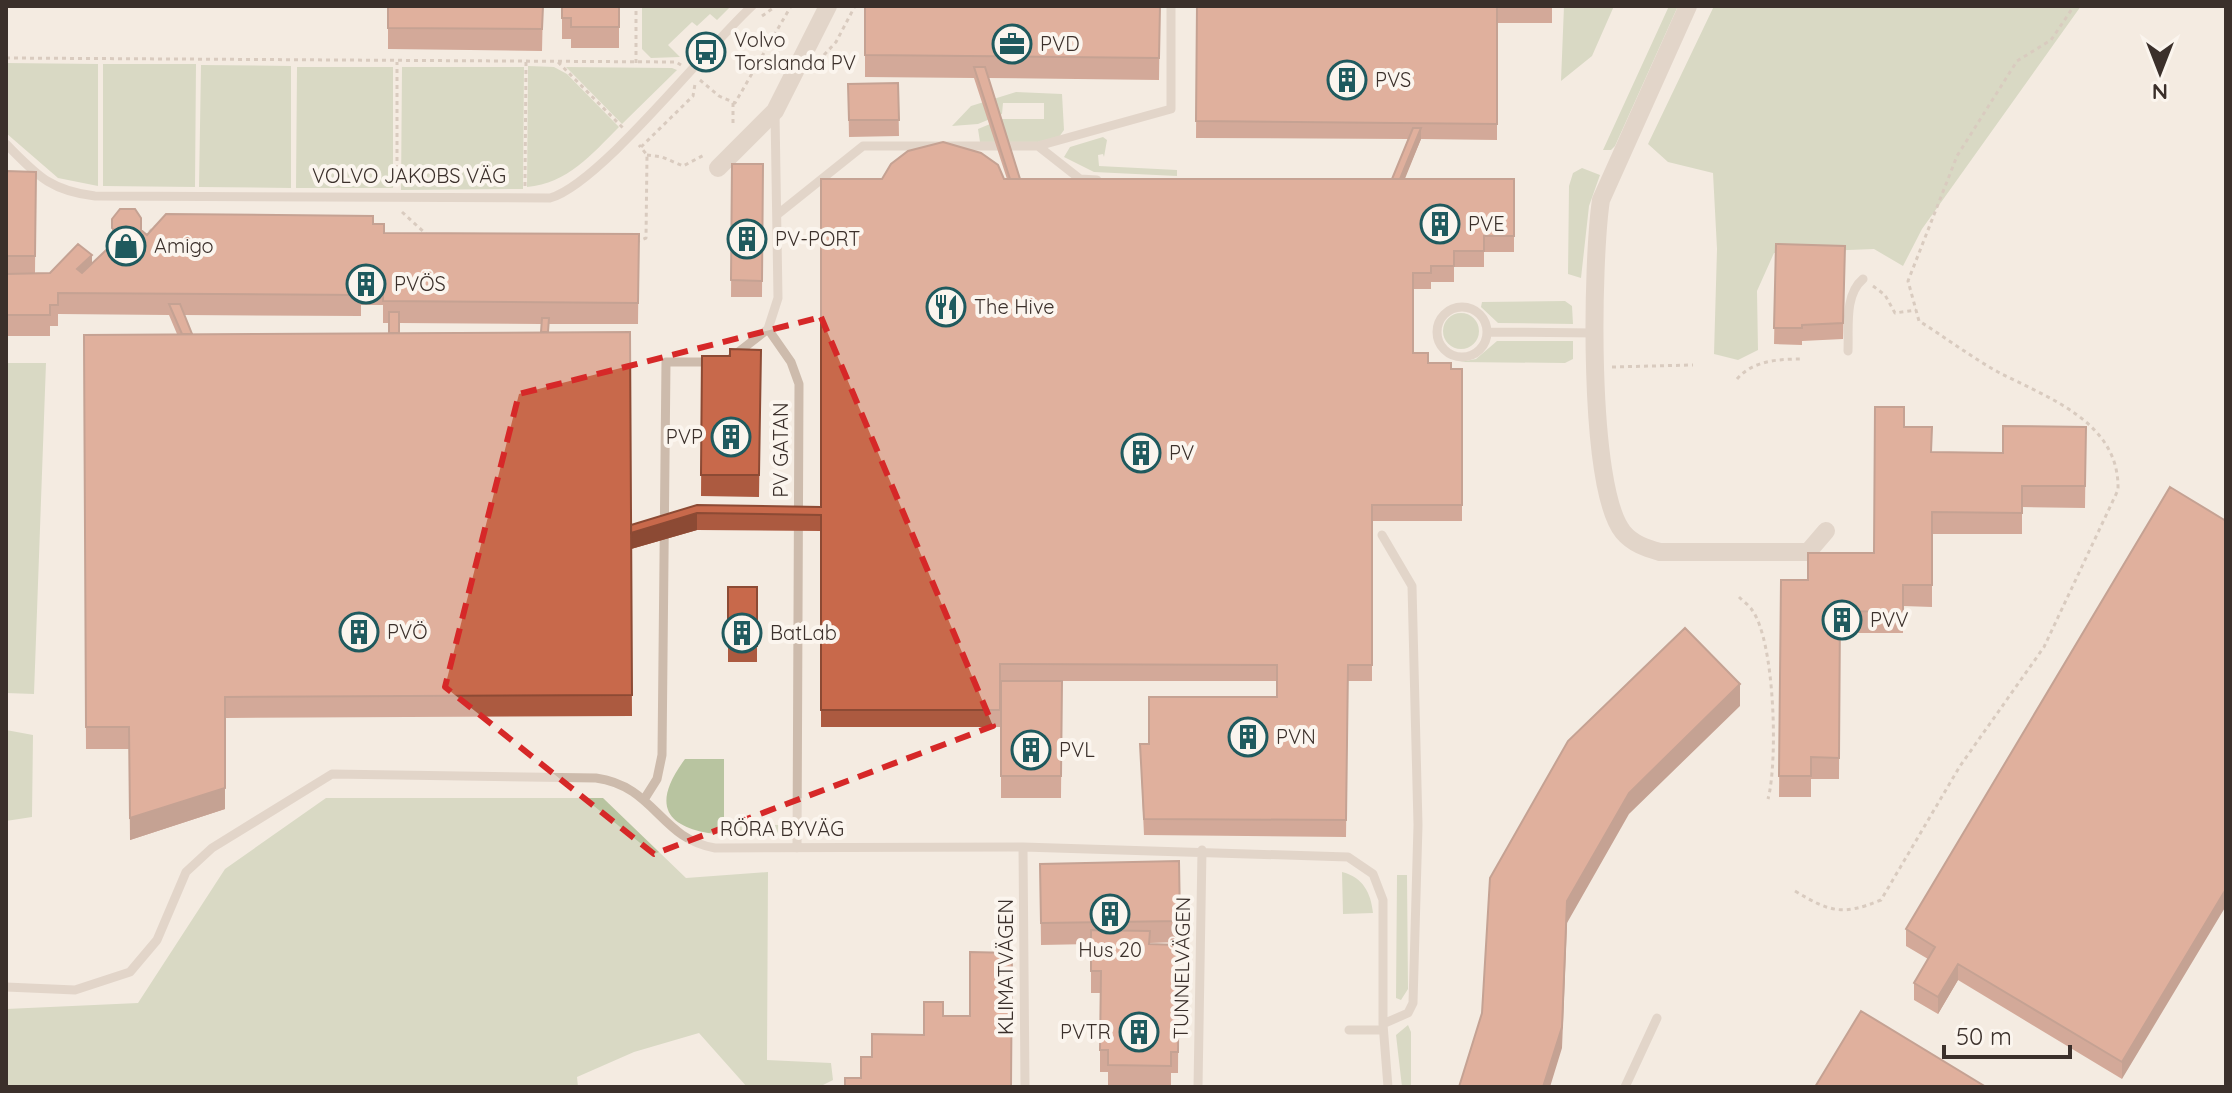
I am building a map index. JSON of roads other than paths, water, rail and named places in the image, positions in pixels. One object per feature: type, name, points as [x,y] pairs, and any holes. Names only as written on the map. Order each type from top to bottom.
[{"type":"street","points":[[713,161],[775,111],[828,6]]},
{"type":"street","points":[[1688,6],[1601,200],[1597,227],[1596,368],[1606,492],[1622,530],[1633,541],[1660,552],[1808,552],[1826,531]]},
{"type":"lane","name":"VOLVO JAKOBS VÄG","points":[[6,144],[44,182],[67,193],[95,196],[396,204],[525,199],[564,194],[629,134],[752,6]]},
{"type":"lane","points":[[778,214],[863,146],[1038,146],[1171,109],[1171,6]]},
{"type":"lane","points":[[645,798],[657,779],[662,755],[666,362],[725,362],[768,329],[778,298],[775,111]]},
{"type":"lane","points":[[1038,146],[1080,179],[1110,180]]},
{"type":"lane","points":[[1848,351],[1850,300],[1854,286],[1863,279]]},
{"type":"lane","points":[[1461,307],[1482,317],[1487,332],[1476,353],[1460,356],[1445,350],[1438,327],[1446,313],[1461,307]]},
{"type":"lane","name":"PV GATAN","points":[[768,329],[791,362],[799,384],[797,848]]},
{"type":"lane","points":[[1487,332],[1596,333]]},
{"type":"lane","points":[[1349,1030],[1383,1027],[1408,1013],[1413,1003],[1418,825],[1412,586],[1382,535]]},
{"type":"lane","name":"RÖRA BYVÄG","points":[[6,987],[75,990],[130,972],[157,940],[186,872],[212,848],[332,774],[596,778],[627,786],[645,798],[684,838],[700,845],[1202,850],[1348,857],[1373,874],[1383,900],[1383,1027],[1388,1087]]},
{"type":"lane","name":"KLIMATVÄGEN","points":[[1023,847],[1025,1087]]},
{"type":"lane","name":"TUNNELVÄGEN","points":[[1198,1087],[1202,850]]},
{"type":"lane","points":[[1625,1087],[1657,1018]]},
{"type":"place","name":"PVD","points":[[1012,44]]},
{"type":"place","name":"Volvo Torslanda PV","points":[[706,52]]},
{"type":"place","name":"PVS","points":[[1347,80]]},
{"type":"place","name":"PVE","points":[[1440,224]]},
{"type":"place","name":"PV-PORT","points":[[747,239]]},
{"type":"place","name":"Amigo","points":[[126,246]]},
{"type":"place","name":"PVÖS","points":[[366,284]]},
{"type":"place","name":"The Hive","points":[[946,307]]},
{"type":"place","name":"PVP","points":[[731,437]]},
{"type":"place","name":"PV","points":[[1141,453]]},
{"type":"place","name":"PVV","points":[[1842,620]]},
{"type":"place","name":"PVÖ","points":[[359,632]]},
{"type":"place","name":"BatLab","points":[[742,633]]},
{"type":"place","name":"PVN","points":[[1248,737]]},
{"type":"place","name":"PVL","points":[[1031,750]]},
{"type":"place","name":"Hus 20","points":[[1110,914]]},
{"type":"place","name":"PVTR","points":[[1139,1032]]}]
